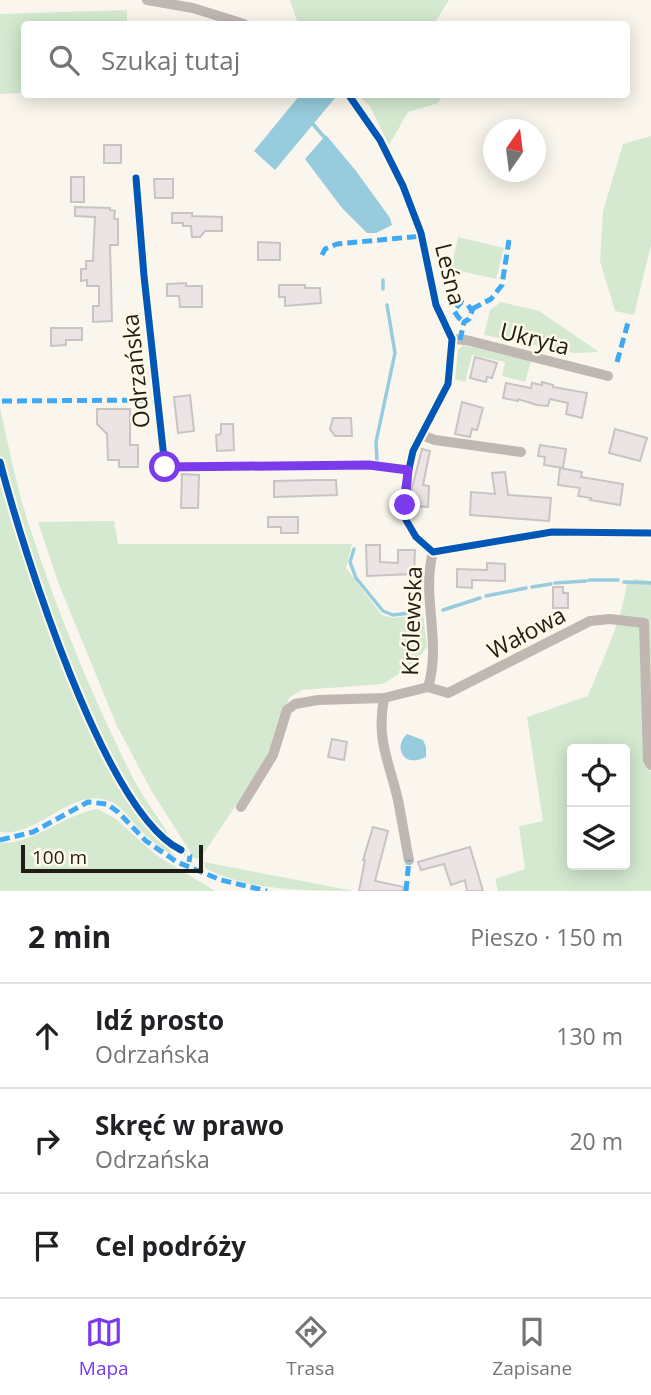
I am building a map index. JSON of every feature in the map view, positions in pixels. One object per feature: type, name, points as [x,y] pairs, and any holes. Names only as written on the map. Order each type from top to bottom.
[{"type":"street","points":[[147,0],[193,8],[234,21]]},
{"type":"street","name":"Leśna","points":[[351,98],[380,141],[403,186],[421,233],[436,305],[452,339],[448,384],[421,435],[408,470]]},
{"type":"street","name":"Odrzańska","points":[[136,178],[165,467],[369,465],[408,470]]},
{"type":"street","name":"Ukryta","points":[[452,339],[466,340],[608,376]]},
{"type":"street","points":[[421,435],[435,440],[521,452]]},
{"type":"street","points":[[408,470],[406,520],[416,537],[433,552],[552,532],[651,533]]},
{"type":"street","name":"Królewska","points":[[241,807],[273,755],[287,710],[295,704],[318,700],[384,698],[428,687],[434,657],[429,581],[433,552]]},
{"type":"street","name":"Wałowa","points":[[428,687],[448,692],[517,660],[590,621],[610,619],[645,623],[648,760],[651,765]]},
{"type":"street","name":"Królewska","points":[[384,698],[381,740],[398,800],[409,860]]},
{"type":"green space","points":[[290,0],[449,0],[436,21],[297,21]]},
{"type":"green space","points":[[127,10],[127,21],[21,21],[21,93],[0,94],[0,14]]},
{"type":"green space","points":[[361,98],[441,98],[438,103],[408,112],[389,145],[370,106]]},
{"type":"green space","points":[[651,136],[651,245],[634,315],[615,311],[600,261],[603,211],[623,144]]},
{"type":"green space","points":[[458,237],[504,248],[496,279],[451,269]]},
{"type":"green space","points":[[501,302],[539,311],[599,352],[574,353],[484,335],[490,310]]},
{"type":"green space","points":[[463,345],[531,361],[525,382],[502,376],[505,362],[472,355],[465,382],[455,379],[458,350]]},
{"type":"green space","points":[[0,408],[25,513],[64,624],[119,749],[138,788],[171,839],[169,841],[144,815],[126,787],[85,706],[55,631],[21,530],[0,455]]},
{"type":"green space","points":[[0,470],[15,525],[43,607],[81,704],[130,801],[176,858],[146,836],[124,811],[111,802],[97,798],[69,805],[15,832],[0,832]]},
{"type":"green space","points":[[114,521],[118,544],[352,544],[346,568],[382,615],[393,618],[423,614],[427,647],[411,666],[383,684],[302,690],[290,697],[270,754],[202,856],[197,859],[151,790],[117,726],[58,582],[38,522]]},
{"type":"green space","points":[[636,579],[651,581],[651,698],[647,767],[651,772],[651,891],[498,891],[495,879],[525,869],[519,826],[543,821],[527,717],[588,696],[606,654],[625,597],[627,582]]},
{"type":"green space","points":[[98,809],[116,819],[156,855],[215,891],[0,891],[0,843],[25,839],[85,812]]},
{"type":"green space","points":[[204,862],[354,891],[297,890],[258,885],[222,876],[205,868]]},
{"type":"water","points":[[298,98],[335,98],[275,170],[254,151]]},
{"type":"water","points":[[326,135],[356,171],[390,218],[392,225],[376,233],[367,233],[342,208],[305,159]]},
{"type":"water","points":[[407,734],[423,740],[426,757],[418,760],[406,758],[401,744]]},
{"type":"building","points":[[104,145],[121,145],[121,163],[104,163]]},
{"type":"building","points":[[71,177],[84,177],[84,202],[71,202]]},
{"type":"building","points":[[154,179],[173,179],[173,198],[155,198]]},
{"type":"building","points":[[75,207],[110,208],[115,211],[114,219],[118,219],[118,245],[110,245],[112,321],[93,322],[93,306],[99,306],[99,286],[87,286],[87,280],[81,281],[81,269],[86,269],[86,261],[93,261],[95,217],[75,216]]},
{"type":"building","points":[[172,213],[222,217],[222,231],[205,231],[200,237],[192,237],[191,226],[172,223]]},
{"type":"building","points":[[258,242],[280,243],[280,260],[258,260]]},
{"type":"building","points":[[186,283],[186,286],[202,286],[202,307],[180,307],[179,296],[167,296],[167,284]]},
{"type":"building","points":[[279,285],[320,288],[321,303],[285,306],[285,297],[279,297]]},
{"type":"building","points":[[51,328],[82,328],[82,340],[66,340],[66,345],[51,346]]},
{"type":"building","points":[[475,357],[497,363],[492,378],[487,377],[486,382],[470,378]]},
{"type":"building","points":[[542,382],[553,387],[587,393],[582,418],[566,414],[568,403],[550,399],[548,406],[503,398],[506,383],[531,388],[532,383],[542,385]]},
{"type":"building","points":[[190,395],[194,431],[178,433],[174,397]]},
{"type":"building","points":[[462,402],[483,408],[477,430],[472,429],[470,437],[455,434]]},
{"type":"building","points":[[97,409],[130,409],[130,445],[138,445],[138,467],[119,467],[119,460],[108,460],[107,434],[97,424]]},
{"type":"building","points":[[333,418],[351,418],[352,436],[335,436],[330,429]]},
{"type":"building","points":[[221,424],[233,424],[234,450],[217,451],[216,435],[221,434]]},
{"type":"building","points":[[615,429],[647,438],[640,461],[609,453]]},
{"type":"building","points":[[540,445],[566,449],[563,468],[544,465],[545,457],[538,456]]},
{"type":"building","points":[[422,449],[430,451],[423,485],[429,486],[428,507],[413,506],[412,488]]},
{"type":"building","points":[[560,468],[582,472],[581,477],[623,484],[620,505],[590,500],[591,498],[578,496],[580,488],[558,485]]},
{"type":"building","points":[[505,472],[508,495],[551,498],[549,521],[470,515],[471,492],[495,494],[492,473]]},
{"type":"building","points":[[182,474],[199,475],[198,508],[181,508]]},
{"type":"building","points":[[336,480],[337,495],[274,497],[274,481]]},
{"type":"building","points":[[268,517],[298,517],[298,533],[281,533],[281,527],[268,527]]},
{"type":"building","points":[[366,545],[380,545],[380,562],[398,563],[398,550],[415,550],[414,574],[367,576]]},
{"type":"building","points":[[487,563],[505,564],[505,581],[472,580],[472,588],[457,587],[457,569],[487,570]]},
{"type":"building","points":[[553,587],[563,587],[563,593],[568,593],[568,608],[553,608]]},
{"type":"building","points":[[332,739],[347,742],[344,760],[328,757]]},
{"type":"building","points":[[373,827],[388,831],[375,881],[404,887],[403,891],[359,891],[363,860]]},
{"type":"building","points":[[470,847],[483,891],[467,891],[465,880],[451,885],[444,864],[421,870],[418,862]]},
{"type":"waterway","points":[[313,124],[324,137]]},
{"type":"waterway","points":[[383,280],[383,289]]},
{"type":"waterway","points":[[377,461],[376,442],[395,353],[387,305]]},
{"type":"waterway","points":[[354,549],[350,562],[356,578],[383,611],[393,615],[418,612]]},
{"type":"waterway","points":[[589,580],[618,580]]},
{"type":"waterway","points":[[555,583],[586,581]]},
{"type":"waterway","points":[[624,582],[651,583]]},
{"type":"waterway","points":[[532,587],[551,584]]},
{"type":"waterway","points":[[486,596],[526,588]]},
{"type":"waterway","points":[[443,610],[480,598]]},
{"type":"marked path","points":[[322,255],[325,249],[337,244],[422,236]]},
{"type":"marked path","points":[[472,309],[491,299],[502,285],[509,240]]},
{"type":"marked path","points":[[460,340],[464,322],[469,319],[472,311],[468,305],[461,302],[454,311],[464,322]]},
{"type":"marked path","points":[[617,362],[629,319]]},
{"type":"marked path","points":[[2,401],[158,400]]},
{"type":"marked path","points":[[0,840],[33,832],[88,802],[107,804],[146,841],[177,862],[221,880],[267,891]]},
{"type":"marked path","points":[[177,848],[190,856],[189,862]]},
{"type":"marked path","points":[[406,891],[409,860]]},
{"type":"cycle path","points":[[351,98],[380,140],[403,186],[421,233],[436,305],[452,339],[448,384],[413,451],[405,487],[406,520],[416,537],[433,552],[552,532],[651,533]]},
{"type":"cycle path","points":[[136,178],[165,467],[369,465],[408,470]]},
{"type":"cycle path","points":[[0,462],[47,612],[96,733],[123,786],[152,826],[181,850]]},
{"type":"route","points":[[165,467],[369,465],[408,470],[405,505]]}]
